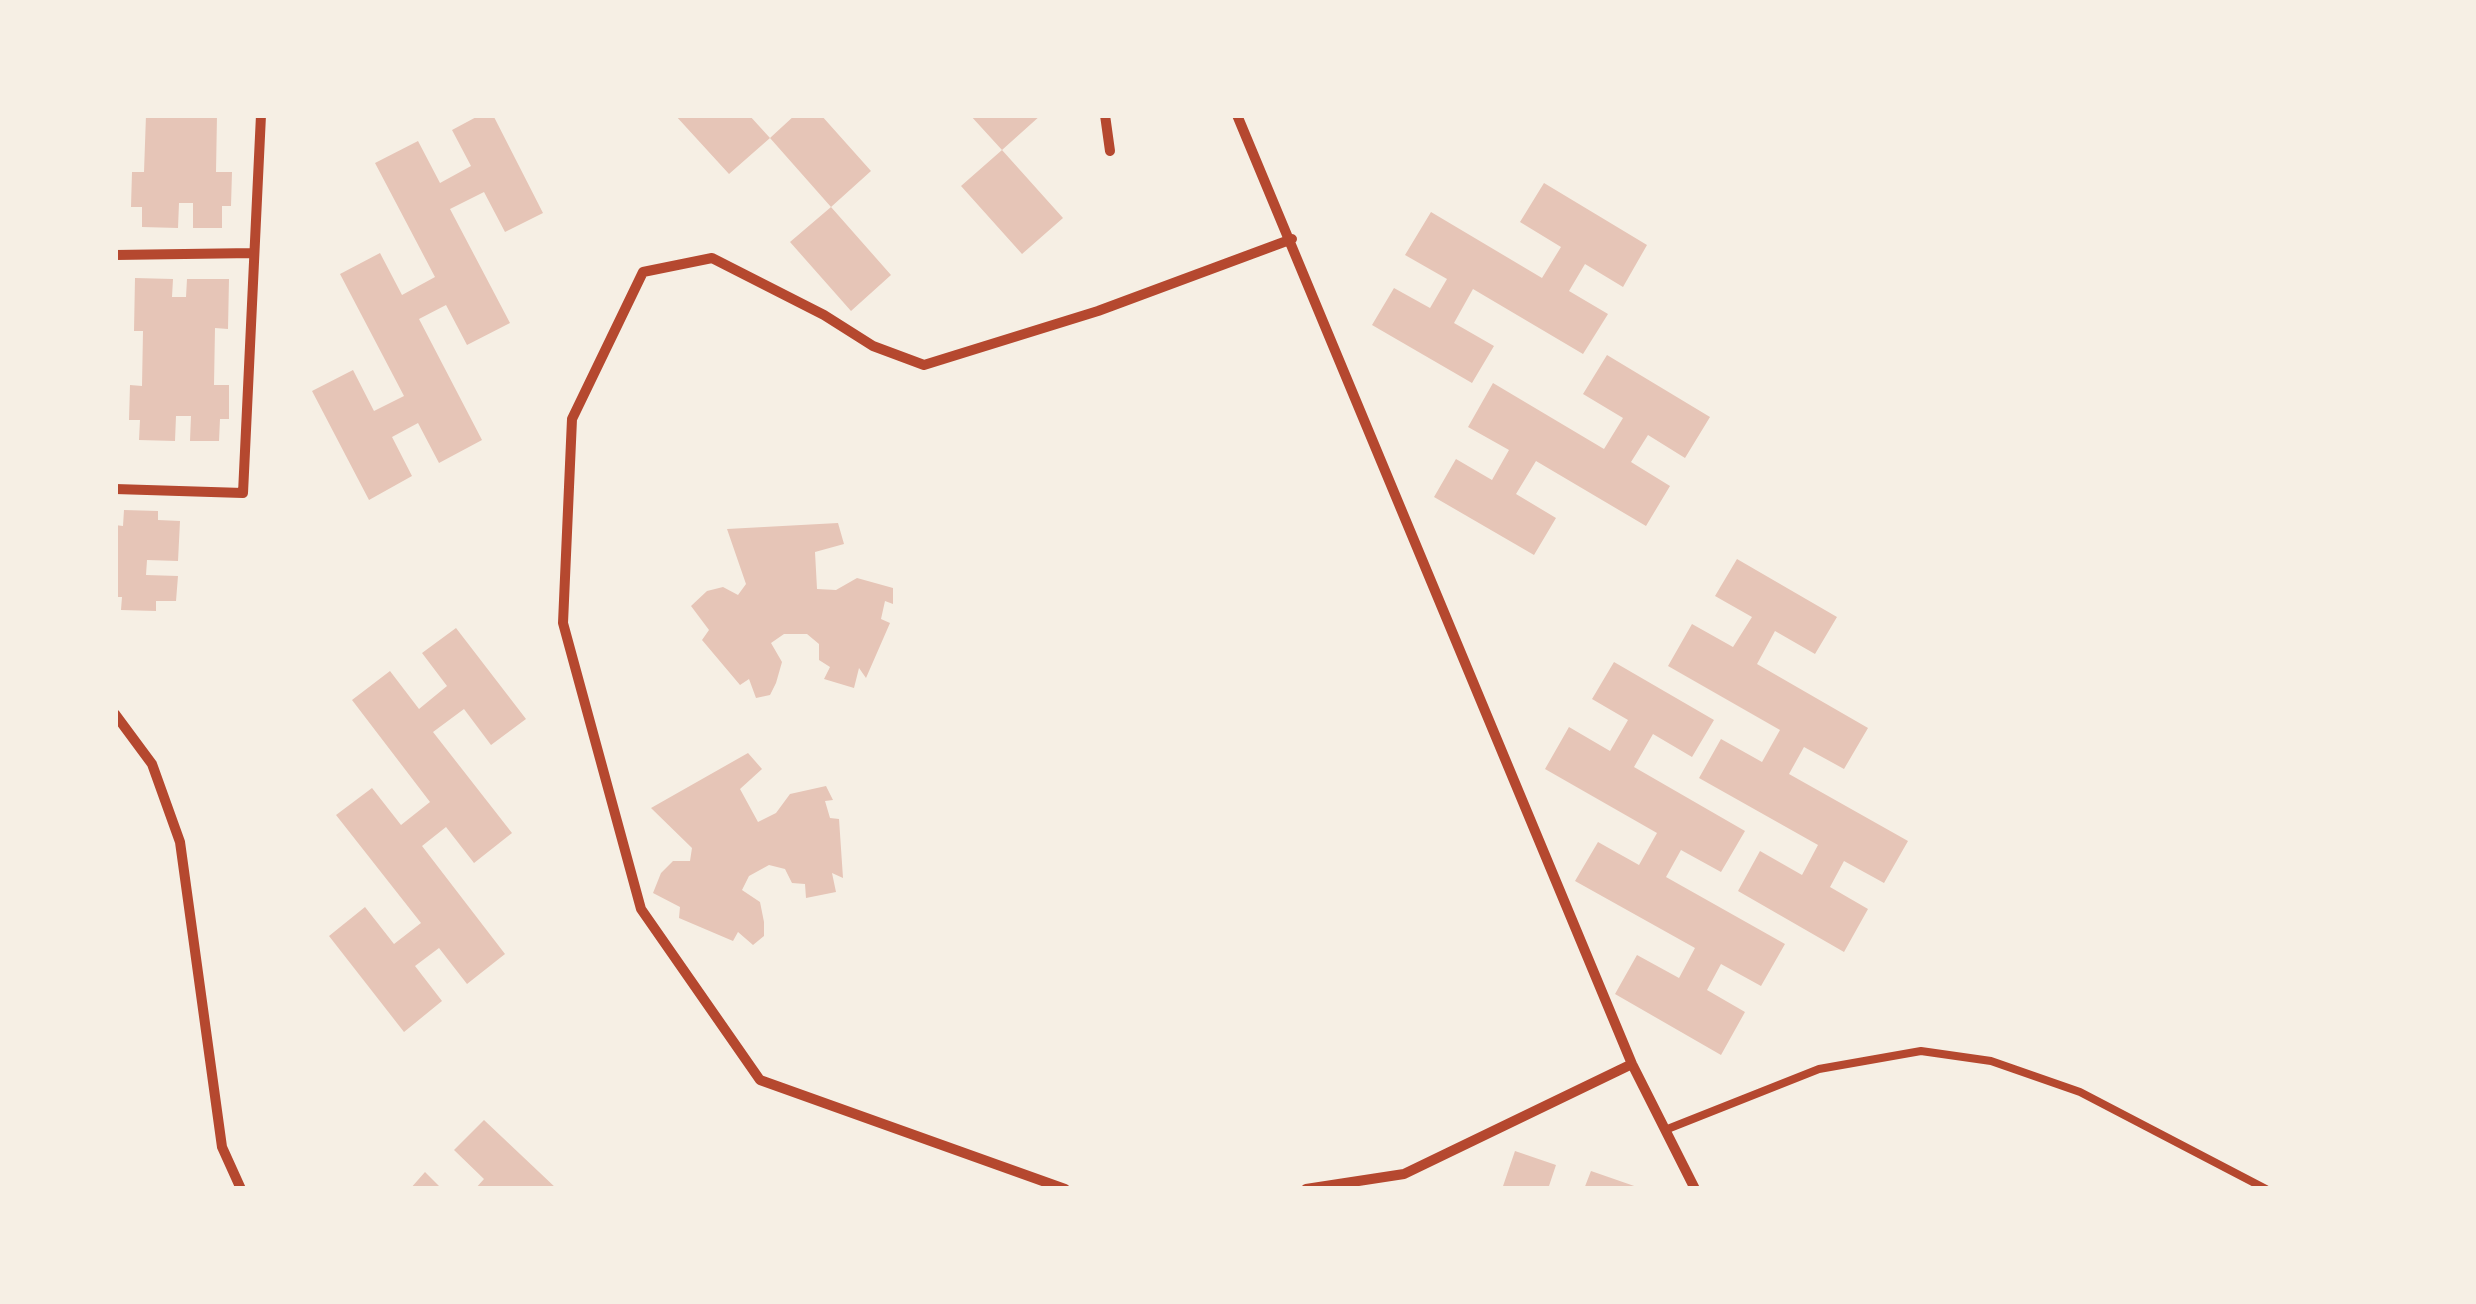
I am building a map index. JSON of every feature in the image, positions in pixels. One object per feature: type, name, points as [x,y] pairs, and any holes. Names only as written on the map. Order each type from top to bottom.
[{"type":"street","points":[[115,489],[243,492],[261,115]]},
{"type":"street","points":[[1105,115],[1110,151]]},
{"type":"street","points":[[1237,115],[1292,239],[1632,1064],[1694,1189]]},
{"type":"street","points":[[1065,1189],[760,1080],[641,909],[562,623],[572,419],[642,272],[712,258],[824,315],[873,346],[924,366],[1098,311],[1292,239]]},
{"type":"street","points":[[115,256],[254,252]]},
{"type":"street","points":[[115,714],[152,764],[180,842],[222,1147],[241,1189]]},
{"type":"street","points":[[1306,1189],[1404,1174],[1632,1064]]},
{"type":"street","points":[[1404,1174],[1404,1189]]},
{"type":"lane","points":[[1665,1130],[1819,1069],[1921,1051],[1991,1061],[2080,1092],[2266,1189]]},
{"type":"building","points":[[146,115],[217,115],[216,172],[232,172],[231,206],[222,206],[222,228],[193,228],[193,203],[179,203],[178,228],[142,227],[142,207],[131,207],[132,172],[144,172]]},
{"type":"building","points":[[480,115],[493,115],[543,213],[505,232],[484,192],[450,209],[510,323],[467,345],[446,305],[419,319],[482,440],[439,463],[418,423],[392,437],[412,476],[369,500],[312,391],[353,370],[374,411],[404,396],[340,274],[380,253],[402,295],[435,277],[375,163],[418,141],[440,183],[471,166],[452,130]]},
{"type":"building","points":[[675,115],[749,115],[770,138],[729,174]]},
{"type":"building","points":[[795,115],[821,115],[871,171],[831,207],[770,138]]},
{"type":"building","points":[[970,115],[1041,115],[1002,150]]},
{"type":"building","points":[[1002,150],[1063,218],[1022,254],[961,186]]},
{"type":"building","points":[[1544,183],[1647,245],[1623,287],[1585,264],[1569,291],[1608,314],[1583,354],[1473,289],[1454,323],[1494,346],[1472,383],[1372,325],[1394,288],[1430,308],[1447,279],[1405,255],[1431,212],[1542,278],[1561,247],[1520,222]]},
{"type":"building","points":[[831,207],[891,275],[851,311],[790,242]]},
{"type":"building","points":[[135,278],[173,279],[172,297],[186,297],[187,279],[229,279],[228,329],[215,328],[214,385],[229,385],[229,419],[220,419],[219,441],[190,441],[191,416],[176,416],[175,441],[139,440],[140,420],[129,420],[130,385],[142,386],[143,331],[134,331]]},
{"type":"building","points":[[1607,355],[1710,417],[1685,458],[1648,435],[1631,462],[1670,486],[1646,526],[1536,461],[1516,494],[1556,518],[1534,555],[1434,497],[1456,459],[1492,480],[1509,450],[1468,427],[1493,383],[1604,449],[1623,418],[1583,394]]},
{"type":"building","points":[[124,510],[158,511],[158,520],[180,521],[178,561],[147,560],[146,575],[178,576],[176,601],[156,601],[156,611],[121,610],[122,597],[115,597],[115,525],[123,526]]},
{"type":"building","points":[[838,523],[844,544],[815,552],[817,589],[836,590],[857,578],[893,588],[893,604],[885,601],[881,619],[890,623],[866,678],[859,668],[854,688],[824,679],[830,667],[819,660],[819,644],[807,634],[784,634],[771,643],[782,662],[776,683],[770,695],[756,698],[749,679],[740,685],[702,640],[709,630],[691,606],[707,591],[723,587],[738,595],[746,584],[727,529]]},
{"type":"building","points":[[1737,559],[1837,617],[1815,654],[1775,631],[1757,664],[1868,728],[1844,769],[1804,747],[1789,774],[1908,841],[1884,883],[1844,861],[1830,887],[1868,909],[1844,952],[1738,891],[1760,851],[1802,875],[1818,845],[1699,778],[1721,739],[1762,762],[1780,730],[1668,666],[1692,624],[1733,647],[1752,617],[1715,596]]},
{"type":"building","points":[[456,628],[526,719],[491,745],[464,709],[433,732],[512,833],[474,863],[446,827],[422,846],[505,954],[467,984],[439,948],[415,966],[442,1001],[404,1032],[329,936],[365,907],[394,944],[421,923],[336,815],[372,788],[401,825],[430,802],[352,700],[390,671],[419,709],[447,686],[422,653]]},
{"type":"building","points":[[1614,662],[1714,720],[1692,757],[1653,734],[1634,767],[1745,831],[1721,872],[1681,850],[1666,877],[1785,944],[1761,986],[1721,964],[1707,990],[1745,1012],[1721,1055],[1615,994],[1637,955],[1679,978],[1695,948],[1575,881],[1598,842],[1639,865],[1657,833],[1545,769],[1569,727],[1610,751],[1628,720],[1592,699]]},
{"type":"building","points":[[748,753],[762,769],[740,789],[758,822],[776,813],[790,794],[826,786],[833,800],[825,801],[830,818],[839,819],[843,878],[832,873],[836,892],[806,898],[805,884],[792,883],[785,869],[769,865],[749,876],[742,890],[760,902],[764,922],[764,936],[753,945],[738,932],[733,941],[679,918],[680,907],[653,893],[661,873],[673,861],[690,861],[692,848],[651,808]]},
{"type":"building","points":[[484,1120],[557,1189],[475,1189],[484,1179],[454,1150]]},
{"type":"building","points":[[1515,1151],[1556,1165],[1548,1189],[1502,1189]]},
{"type":"building","points":[[1591,1171],[1640,1188],[1640,1189],[1584,1189]]},
{"type":"building","points":[[425,1172],[442,1189],[410,1189]]}]
